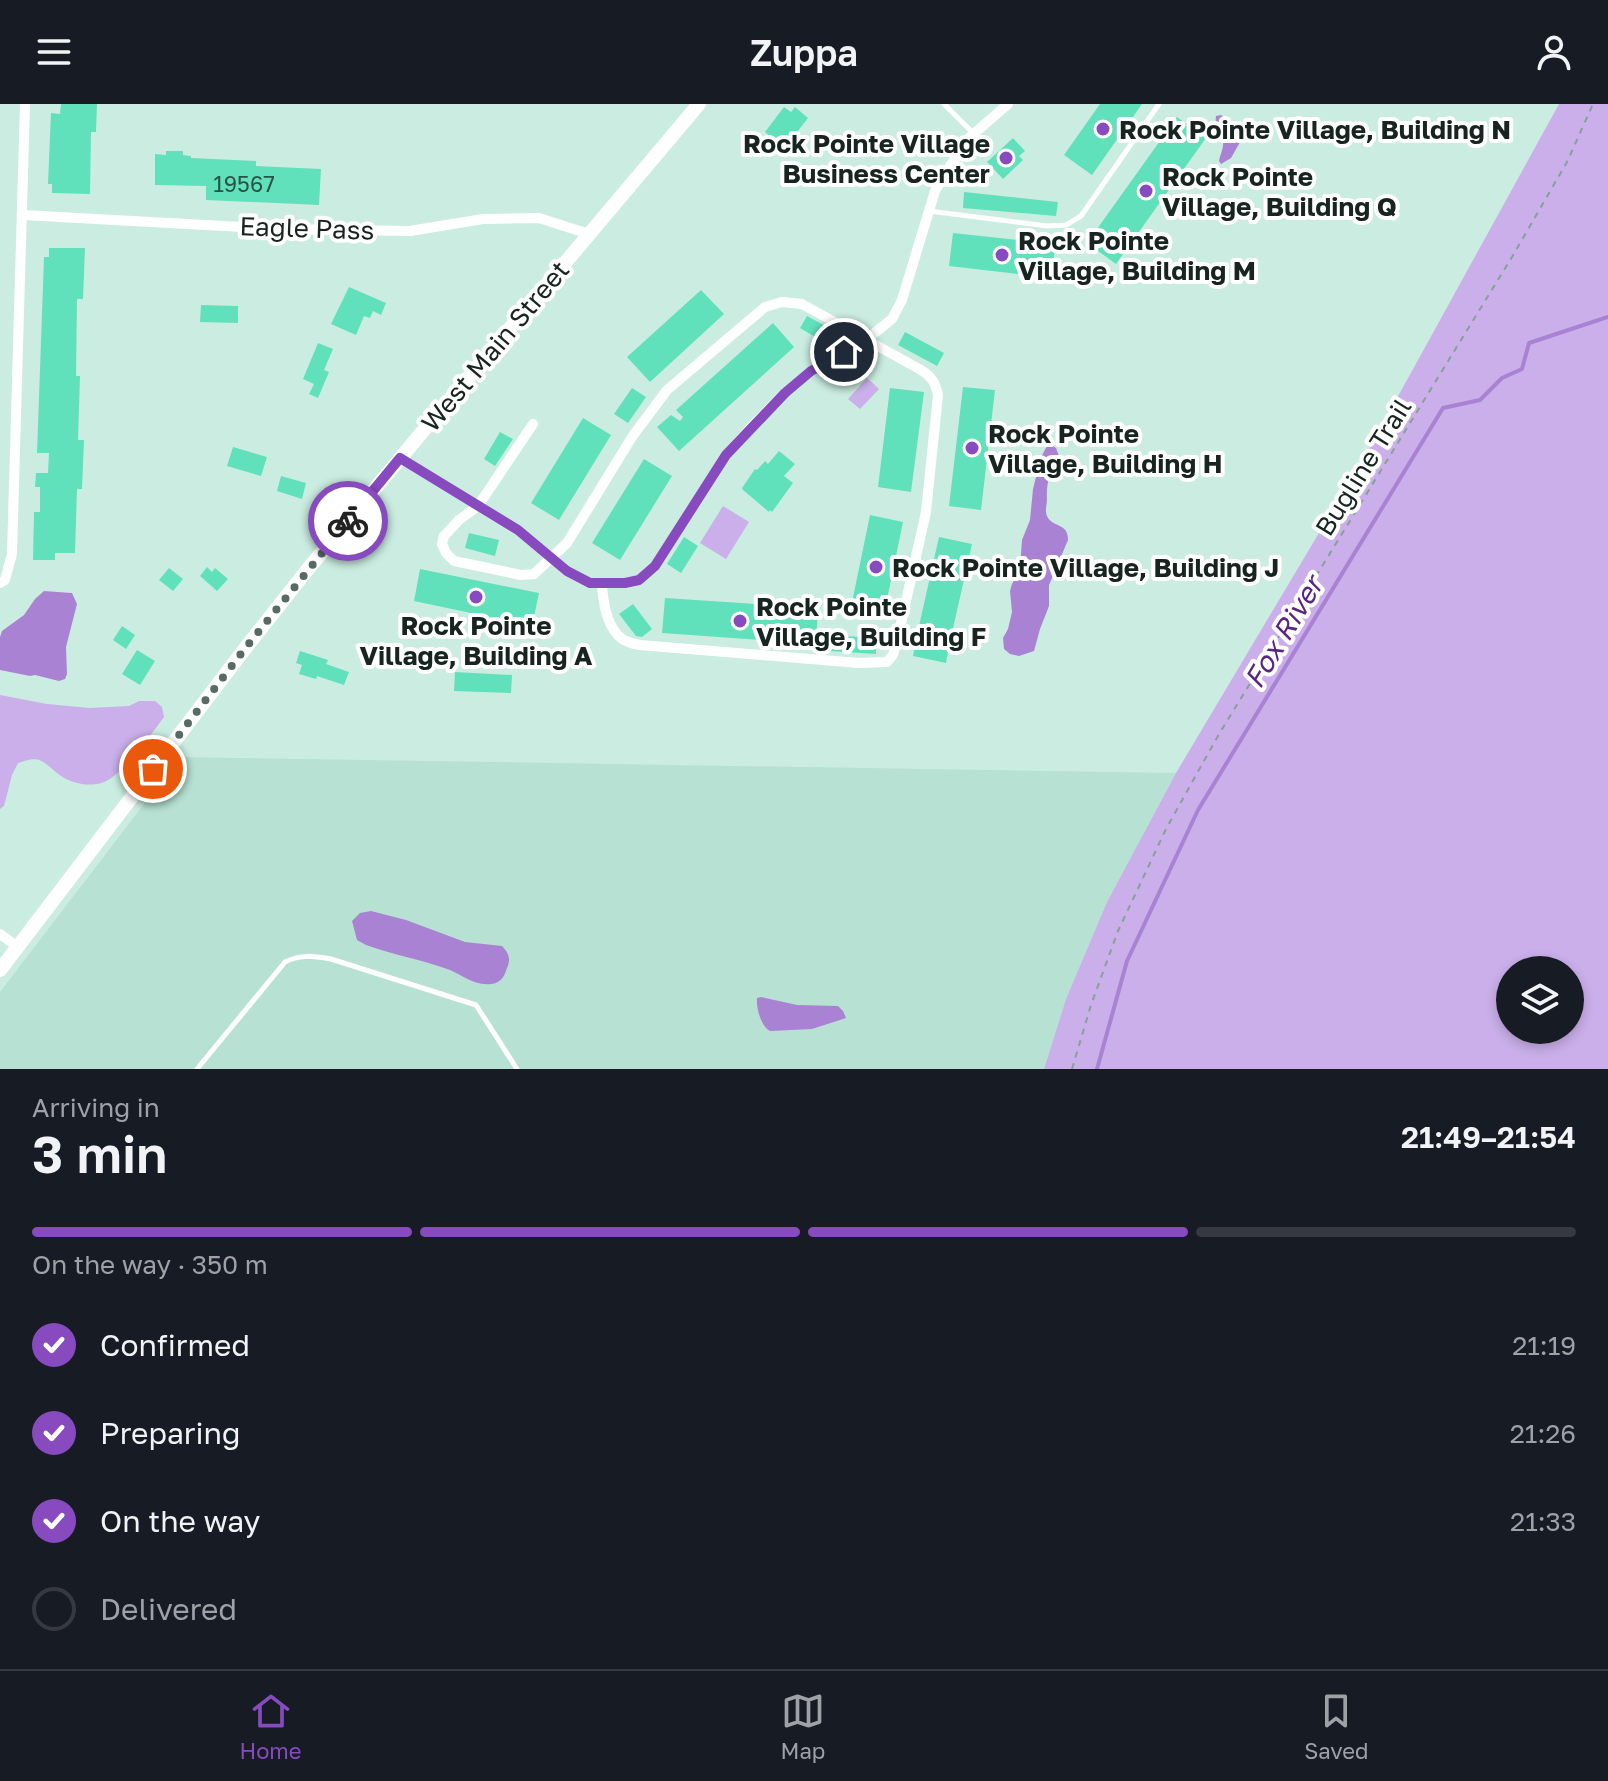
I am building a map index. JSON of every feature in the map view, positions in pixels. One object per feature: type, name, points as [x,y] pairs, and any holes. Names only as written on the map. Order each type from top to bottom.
[{"type":"main road","name":"West Main Street","points":[[0,970],[247,646],[400,458],[699,104]]},
{"type":"street","points":[[0,583],[5,580],[12,554],[25,104]]},
{"type":"street","points":[[400,458],[518,530],[567,571],[590,583],[639,580],[655,566],[726,455],[753,425],[811,371],[867,339],[892,319],[898,310],[935,191],[969,138],[1008,104]]},
{"type":"street","name":"Eagle Pass","points":[[23,215],[277,229],[410,231],[483,219],[539,218],[589,234]]},
{"type":"street","points":[[533,424],[478,506],[444,536],[442,544],[454,561],[521,575],[534,574],[567,543],[632,437],[667,390],[765,307],[782,302],[802,304],[931,376],[935,382],[938,395],[926,512],[897,641],[893,655],[887,662],[859,663],[640,645],[620,637],[609,621],[603,603],[602,584]]},
{"type":"street","points":[[0,934],[18,947]]},
{"type":"lane","points":[[944,104],[974,134]]},
{"type":"lane","points":[[928,211],[1047,226],[1066,225],[1081,216],[1159,104]]},
{"type":"lane","points":[[197,1069],[285,962],[296,956],[309,955],[331,959],[476,1005],[517,1069]]},
{"type":"path","name":"Bugline Trail","points":[[1072,1069],[1118,931],[1166,829],[1219,734],[1512,257],[1567,162],[1593,104]]},
{"type":"shaded area","points":[[1559,104],[1608,104],[1608,1069],[1044,1069],[1066,999],[1107,902],[1176,773],[1369,449]]},
{"type":"shaded area","points":[[1221,115],[1241,130],[1243,137],[1231,158],[1221,164],[1223,141],[1216,116]]},
{"type":"shaded area","points":[[867,378],[879,389],[860,409],[848,399]]},
{"type":"shaded area","points":[[1051,445],[1059,456],[1048,482],[1046,513],[1051,521],[1064,528],[1068,540],[1049,585],[1049,606],[1034,651],[1019,656],[1004,649],[1003,638],[1012,612],[1010,591],[1020,568],[1022,540],[1030,520],[1040,459],[1047,446]]},
{"type":"shaded area","points":[[723,506],[749,522],[726,559],[700,543]]},
{"type":"shaded area","points":[[44,591],[72,593],[77,604],[66,647],[67,674],[65,679],[59,681],[0,670],[2,631],[24,615]]},
{"type":"shaded area","points":[[0,695],[90,708],[155,701],[162,707],[164,717],[127,763],[104,782],[92,785],[73,782],[36,759],[18,763],[4,806],[0,809]]},
{"type":"shaded area","points":[[180,757],[1176,773],[1107,902],[1066,999],[1044,1069],[0,1069],[0,992]]},
{"type":"shaded area","points":[[371,911],[406,920],[465,942],[502,946],[509,959],[505,974],[497,982],[480,984],[440,966],[366,945],[357,940],[352,921],[360,913]]},
{"type":"shaded area","points":[[757,998],[797,1005],[838,1006],[846,1018],[812,1029],[770,1031],[758,1012]]},
{"type":"building","points":[[61,104],[97,104],[96,132],[91,132],[90,194],[52,193],[52,184],[48,184],[51,113],[60,114]]},
{"type":"building","name":"Rock Pointe Village, Building N","points":[[1100,104],[1142,104],[1092,175],[1064,155]]},
{"type":"building","points":[[784,107],[791,112],[795,107],[808,118],[797,132],[801,135],[789,150],[765,132]]},
{"type":"building","name":"Rock Pointe Village, Building Q","points":[[1177,117],[1206,138],[1116,264],[1087,243]]},
{"type":"building","name":"Rock Pointe Village Business Center","points":[[1013,138],[1025,151],[1019,156],[1023,160],[1003,179],[987,162]]},
{"type":"building","points":[[166,151],[183,151],[183,155],[191,158],[256,161],[256,166],[321,169],[319,205],[206,200],[206,186],[155,185],[155,154],[166,155]]},
{"type":"building","points":[[964,192],[1058,202],[1056,216],[963,208]]},
{"type":"building","name":"Rock Pointe Village, Building M","points":[[953,233],[1055,244],[1052,278],[949,266]]},
{"type":"building","points":[[49,248],[85,248],[83,299],[77,299],[76,376],[80,376],[78,440],[84,440],[82,489],[77,489],[75,553],[55,553],[55,560],[33,560],[34,512],[40,512],[40,487],[35,487],[36,473],[48,473],[49,453],[37,453],[44,257],[49,257]]},
{"type":"building","points":[[349,287],[386,303],[381,315],[373,311],[370,318],[364,316],[356,335],[331,324]]},
{"type":"building","points":[[701,290],[724,314],[650,382],[627,357]]},
{"type":"building","points":[[201,305],[238,306],[238,323],[200,322]]},
{"type":"building","points":[[807,316],[835,331],[827,344],[800,328]]},
{"type":"building","points":[[773,323],[794,347],[679,451],[657,427],[671,415],[680,421],[683,417],[676,410]]},
{"type":"building","points":[[905,332],[944,353],[937,366],[898,345]]},
{"type":"building","points":[[318,343],[333,349],[324,370],[329,372],[318,398],[309,394],[314,384],[303,379]]},
{"type":"building","name":"Rock Pointe Village, Building H","points":[[963,387],[995,390],[981,510],[949,506]]},
{"type":"building","points":[[632,388],[646,397],[628,423],[614,414]]},
{"type":"building","points":[[890,388],[924,392],[911,492],[878,487]]},
{"type":"building","points":[[583,418],[611,435],[559,520],[531,503]]},
{"type":"building","points":[[500,432],[513,439],[495,466],[484,459]]},
{"type":"building","points":[[233,447],[267,457],[261,476],[227,466]]},
{"type":"building","points":[[779,451],[795,464],[784,476],[793,483],[769,512],[742,488],[755,469],[765,461],[768,464]]},
{"type":"building","points":[[644,459],[672,476],[620,560],[592,543]]},
{"type":"building","points":[[281,476],[306,483],[302,499],[277,491]]},
{"type":"building","name":"Rock Pointe Village, Building J","points":[[870,515],[903,522],[883,619],[850,612]]},
{"type":"building","points":[[469,533],[499,540],[495,556],[465,548]]},
{"type":"building","points":[[684,537],[698,546],[681,573],[667,564]]},
{"type":"building","points":[[939,537],[972,544],[952,633],[919,626]]},
{"type":"building","points":[[207,567],[212,572],[215,568],[228,579],[217,591],[200,576]]},
{"type":"building","points":[[169,568],[183,579],[173,591],[159,580]]},
{"type":"building","name":"Rock Pointe Village, Building A","points":[[420,569],[539,593],[532,626],[414,601]]},
{"type":"building","name":"Rock Pointe Village, Building F","points":[[665,598],[818,608],[816,644],[662,633]]},
{"type":"building","points":[[633,604],[652,629],[642,637],[636,636],[619,614]]},
{"type":"building","points":[[122,626],[135,635],[126,649],[113,640]]},
{"type":"building","points":[[830,635],[876,638],[876,654],[829,651]]},
{"type":"building","points":[[916,640],[950,642],[946,663],[913,656]]},
{"type":"building","points":[[137,650],[155,661],[140,685],[122,674]]},
{"type":"building","points":[[300,651],[328,660],[326,664],[349,672],[344,685],[299,674],[302,665],[296,663]]},
{"type":"building","points":[[455,672],[512,675],[511,693],[454,691]]},
{"type":"waterway","name":"Fox River","points":[[1097,1069],[1127,961],[1198,810],[1443,408],[1480,400],[1502,378],[1522,369],[1529,343],[1608,317]]},
{"type":"way so far","points":[[153,769],[348,521]]},
{"type":"place","name":"Rock Pointe Village, Building N","points":[[1103,129]]},
{"type":"place","name":"Rock Pointe Village Business Center","points":[[1006,158]]},
{"type":"place","name":"Rock Pointe Village, Building Q","points":[[1146,191]]},
{"type":"place","name":"Rock Pointe Village, Building M","points":[[1002,255]]},
{"type":"place","name":"Rock Pointe Village, Building H","points":[[972,448]]},
{"type":"place","name":"Rock Pointe Village, Building J","points":[[876,567]]},
{"type":"place","name":"Rock Pointe Village, Building A","points":[[476,597]]},
{"type":"place","name":"Rock Pointe Village, Building F","points":[[740,621]]},
{"type":"route","points":[[348,521],[400,458],[518,530],[567,571],[590,583],[639,580],[655,566],[726,455],[785,393],[811,371],[844,352]]}]
